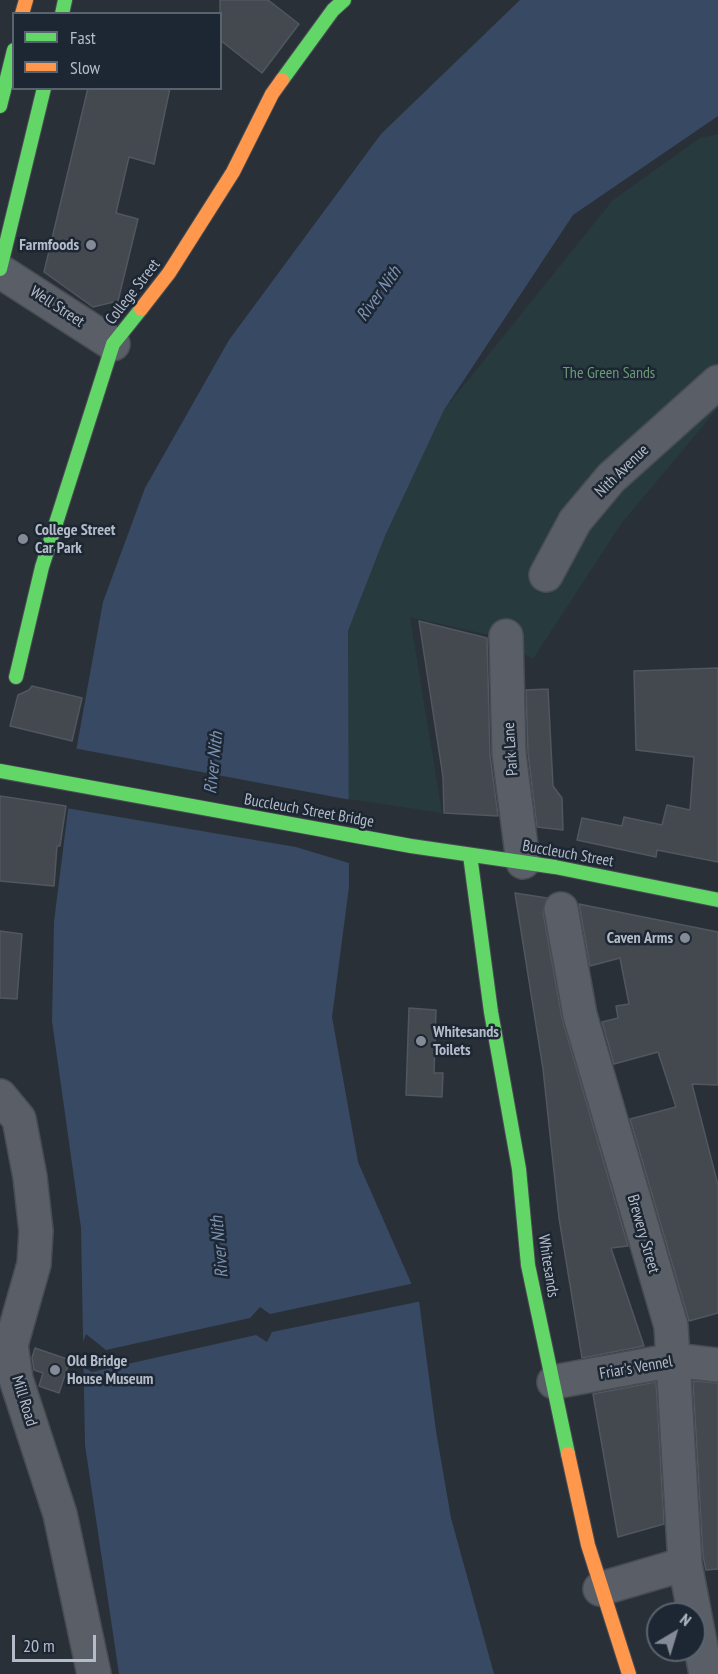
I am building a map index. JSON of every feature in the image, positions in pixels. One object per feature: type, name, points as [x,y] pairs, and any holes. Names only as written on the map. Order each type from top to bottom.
[{"type":"main road","name":"College Street","points":[[16,677],[42,567],[113,344],[175,264],[233,172],[272,94],[333,10],[344,0]]},
{"type":"main road","points":[[0,106],[12,58]]},
{"type":"main road","points":[[0,270],[44,90]]},
{"type":"main road","name":"Buccleuch Street Bridge","points":[[0,771],[60,784],[411,846]]},
{"type":"main road","name":"Buccleuch Street","points":[[411,846],[523,862],[718,900]]},
{"type":"main road","name":"Whitesands","points":[[470,855],[491,1012],[519,1169],[528,1265],[576,1496],[600,1589],[629,1674]]},
{"type":"street","name":"Well Street","points":[[0,270],[113,344]]},
{"type":"street","name":"Nith Avenue","points":[[546,575],[576,521],[611,478],[718,382]]},
{"type":"street","name":"Park Lane","points":[[506,636],[509,754],[523,862]]},
{"type":"street","name":"Brewery Street","points":[[561,909],[580,1015],[671,1326],[685,1564],[706,1674]]},
{"type":"street","name":"Mill Road","points":[[0,1096],[19,1119],[30,1176],[36,1231],[34,1264],[11,1345],[16,1379],[60,1514],[94,1674]]},
{"type":"street","name":"Friar's Vennel","points":[[554,1382],[674,1359],[718,1365]]},
{"type":"street","points":[[600,1589],[685,1564]]},
{"type":"green space","name":"The Green Sands","points":[[718,134],[718,408],[621,524],[533,659],[489,635],[410,617],[442,813],[348,799],[348,631],[385,536],[444,410],[613,200],[700,138]]},
{"type":"water","name":"River Nith","points":[[520,0],[718,0],[718,116],[573,215],[444,410],[385,536],[348,631],[349,887],[332,1017],[358,1162],[419,1301],[436,1431],[451,1518],[494,1674],[119,1674],[85,1445],[81,1228],[52,1021],[54,922],[74,762],[103,602],[145,488],[229,340],[381,134]]},
{"type":"pier","points":[[73,748],[351,800],[352,864],[296,847],[66,808]]},
{"type":"pier","points":[[415,1283],[422,1301],[272,1332],[267,1342],[256,1335],[92,1372],[81,1366],[80,1350],[86,1334],[106,1350],[250,1318],[260,1307],[270,1314]]},
{"type":"building","points":[[220,0],[268,0],[299,24],[262,73],[222,42],[222,12],[220,12]]},
{"type":"building","points":[[88,90],[170,90],[154,164],[129,157],[116,213],[138,219],[118,301],[93,307],[44,272]]},
{"type":"building","points":[[419,621],[487,638],[490,755],[498,816],[444,813],[443,777]]},
{"type":"building","points":[[718,668],[718,862],[657,850],[656,857],[577,840],[582,818],[622,826],[624,817],[662,825],[667,805],[690,810],[694,757],[636,750],[634,671]]},
{"type":"building","points":[[32,686],[82,698],[72,741],[10,726],[18,695]]},
{"type":"building","points":[[548,689],[553,786],[562,798],[563,830],[537,827],[528,753],[526,690]]},
{"type":"building","points":[[0,796],[66,806],[60,846],[57,846],[54,886],[0,881]]},
{"type":"building","points":[[515,893],[547,898],[543,912],[562,1018],[628,1246],[611,1248],[644,1346],[582,1358],[559,1218],[543,1069]]},
{"type":"building","points":[[579,904],[718,932],[718,1085],[692,1084],[718,1185],[718,1313],[689,1321],[630,1119],[676,1107],[658,1052],[614,1064],[602,1022],[618,1018],[616,1006],[629,1004],[620,958],[590,966]]},
{"type":"building","points":[[0,931],[22,934],[17,999],[0,998]]},
{"type":"building","name":"Whitesands Toilets","points":[[409,1008],[436,1010],[434,1073],[443,1073],[442,1097],[406,1095]]},
{"type":"building","points":[[35,1348],[70,1360],[59,1393],[39,1386],[43,1373],[34,1370],[32,1358]]},
{"type":"building","points":[[693,1381],[718,1383],[718,1569],[706,1570],[703,1556]]},
{"type":"building","points":[[656,1382],[664,1524],[618,1537],[593,1394]]},
{"type":"traffic: fast","points":[[62,12],[65,0]]},
{"type":"traffic: fast","points":[[282,80],[333,10],[344,0]]},
{"type":"traffic: fast","points":[[0,106],[12,58]]},
{"type":"traffic: fast","points":[[0,269],[44,90]]},
{"type":"traffic: fast","points":[[16,677],[42,567],[113,344],[141,309]]},
{"type":"traffic: fast","points":[[0,771],[411,846],[555,867],[718,900]]},
{"type":"traffic: fast","points":[[470,855],[491,1012],[519,1169],[528,1265],[568,1454]]},
{"type":"traffic: slow","points":[[23,12],[26,0]]},
{"type":"traffic: slow","points":[[141,309],[169,273],[233,172],[272,94],[282,80]]},
{"type":"traffic: slow","points":[[568,1454],[588,1545],[629,1674]]},
{"type":"place","name":"Farmfoods","points":[[91,245]]},
{"type":"place","name":"College Street Car Park","points":[[23,539]]},
{"type":"place","name":"Caven Arms","points":[[685,938]]},
{"type":"place","name":"Whitesands Toilets","points":[[421,1041]]},
{"type":"place","name":"Old Bridge House Museum","points":[[55,1370]]}]
